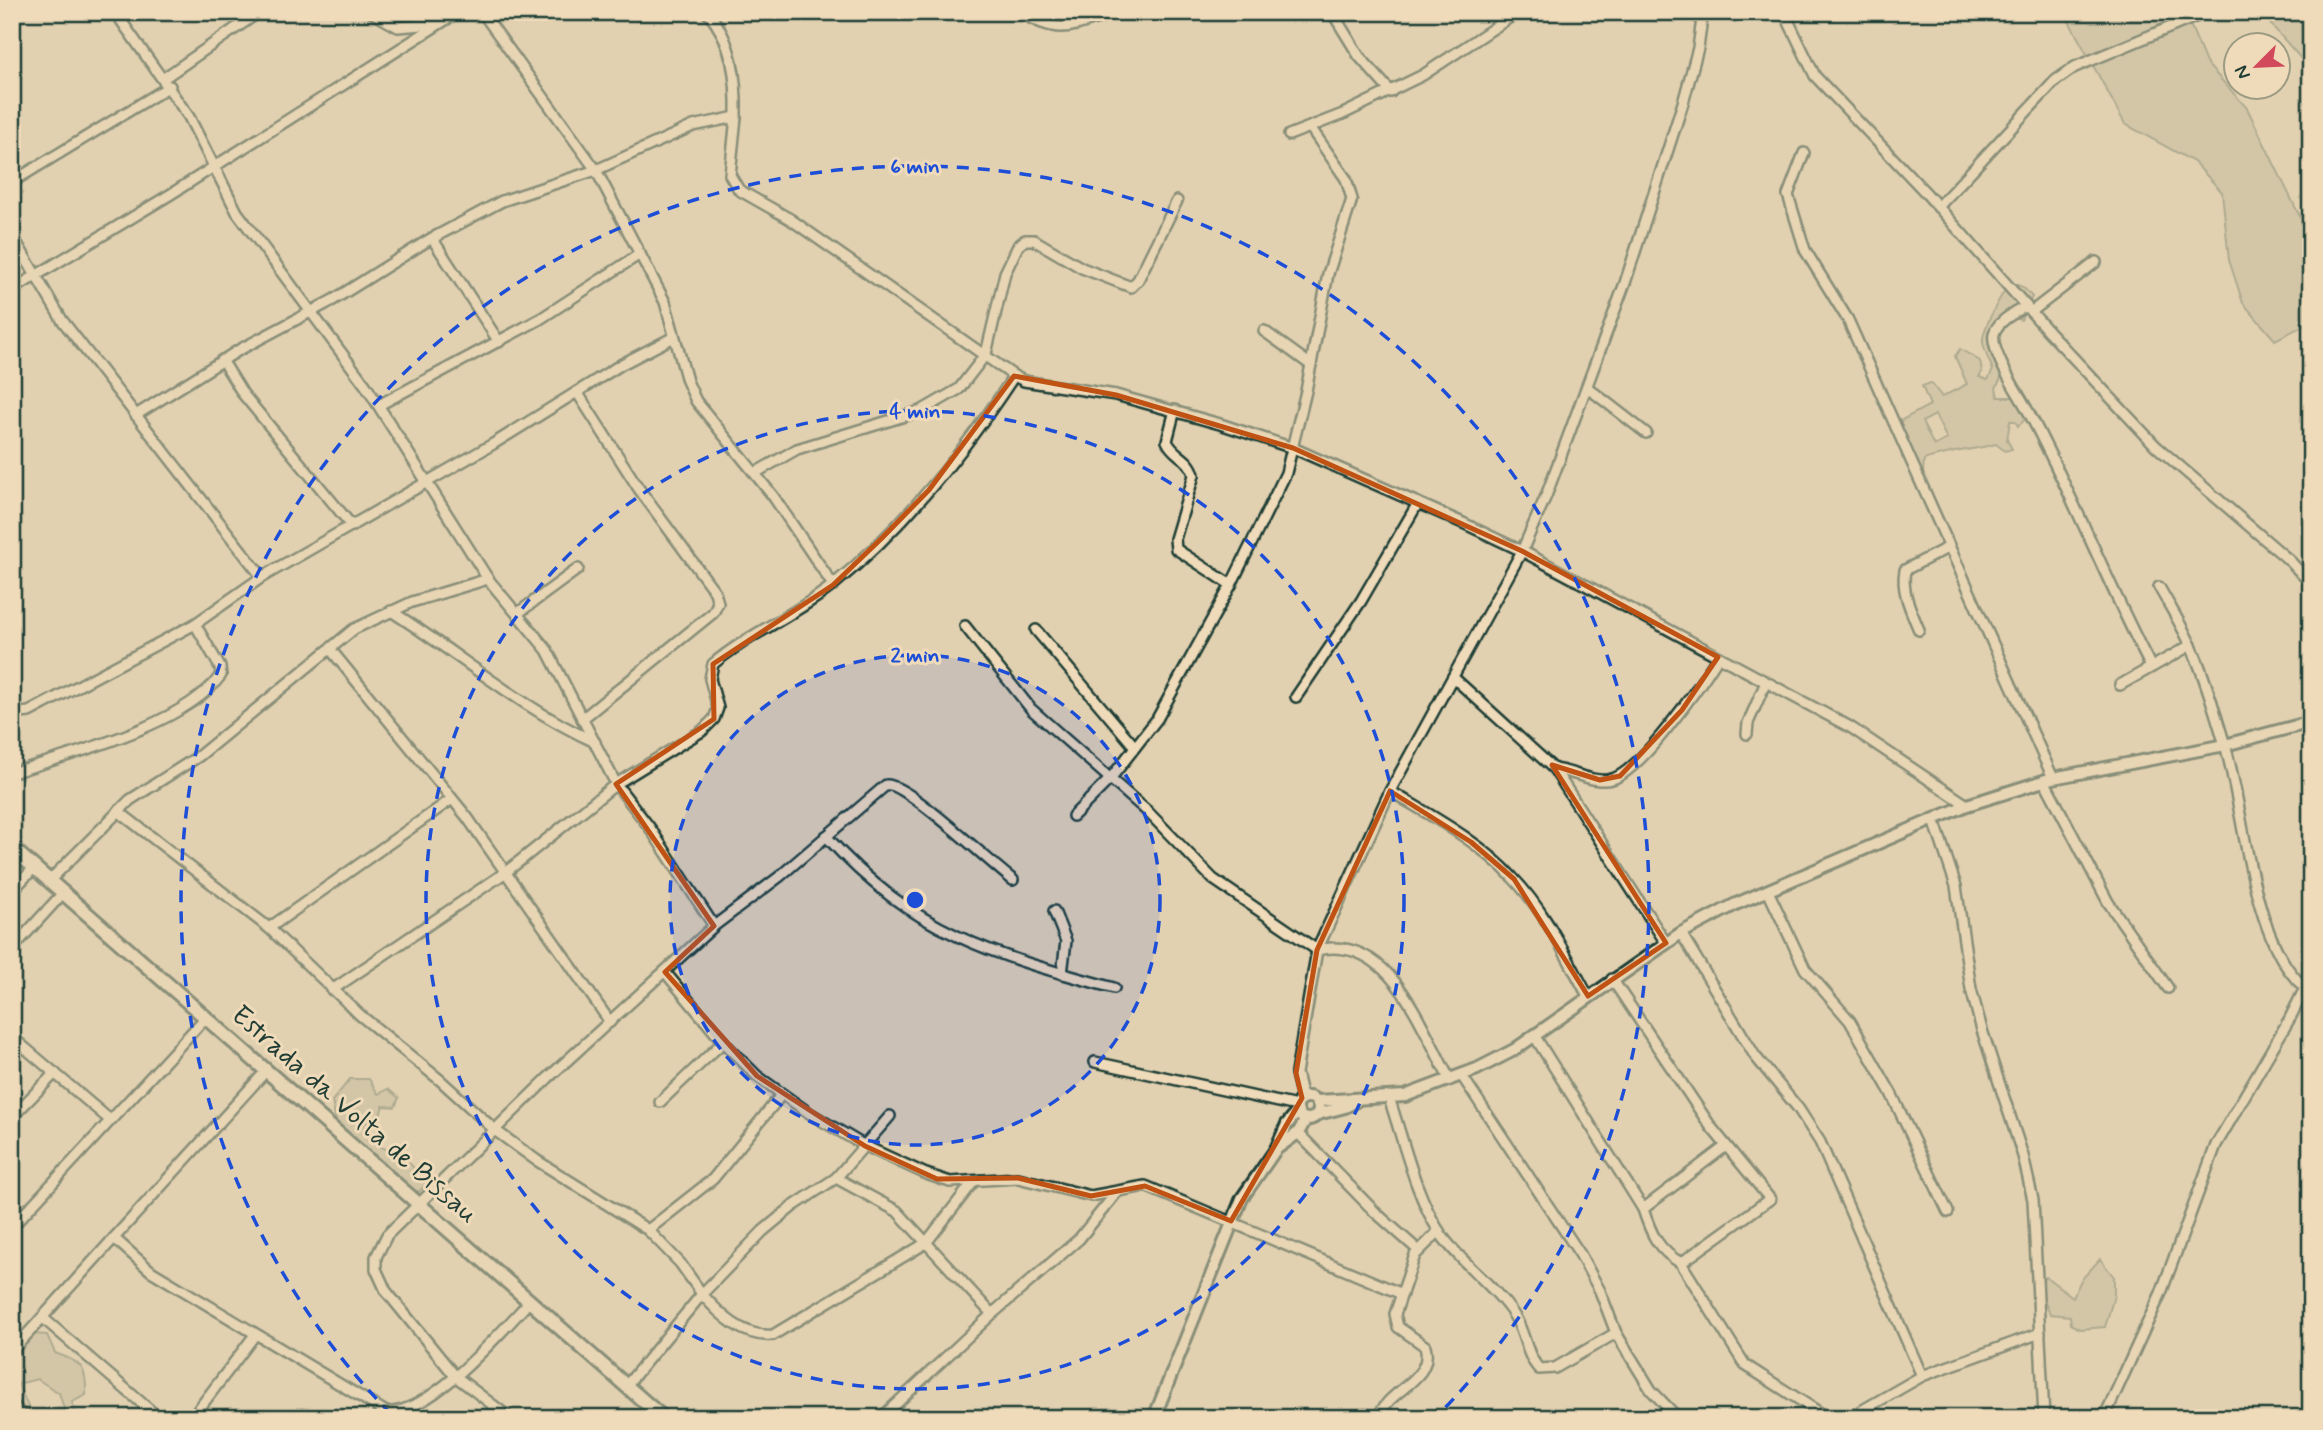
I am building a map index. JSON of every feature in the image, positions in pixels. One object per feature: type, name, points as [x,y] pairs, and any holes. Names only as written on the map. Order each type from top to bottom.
[{"type":"main road","name":"Estrada da Volta de Bissau","points":[[12,848],[663,1418]]},
{"type":"street","points":[[116,12],[167,82],[237,212],[313,311],[379,405],[488,579],[547,650],[617,784],[650,828],[714,926]]},
{"type":"street","points":[[12,182],[167,82],[259,12]]},
{"type":"street","points":[[371,12],[398,27],[411,28],[440,23]]},
{"type":"street","points":[[12,290],[458,12]]},
{"type":"street","points":[[482,12],[596,170],[665,302],[687,381],[696,401],[755,473],[833,585]]},
{"type":"street","points":[[707,12],[724,35],[730,51],[736,117],[730,175],[739,190],[790,219],[1014,376],[1024,381],[1103,392],[1175,410],[1293,448],[1418,503],[1522,551],[1879,744],[1967,805]]},
{"type":"street","points":[[1020,12],[1041,26],[1055,29],[1117,12]]},
{"type":"street","points":[[1332,12],[1359,56],[1391,92]]},
{"type":"street","points":[[1289,135],[1391,92],[1423,75],[1518,12]]},
{"type":"street","points":[[1307,1119],[1299,1105],[1296,1073],[1317,950],[1390,791],[1522,551],[1588,387],[1683,103],[1698,48],[1703,12]]},
{"type":"street","points":[[1784,12],[1815,76],[1938,207],[2028,309],[2156,446],[2290,561],[2311,584]]},
{"type":"street","points":[[1938,207],[2055,81],[2075,67],[2207,12]]},
{"type":"street","points":[[136,415],[222,360],[313,311],[432,238],[502,201],[596,170],[693,126],[736,117]]},
{"type":"street","points":[[1073,816],[1111,778],[1136,747],[1179,682],[1281,488],[1293,448],[1328,274],[1352,199],[1346,179],[1310,127]]},
{"type":"street","points":[[1804,153],[1788,195],[1805,250],[1848,320],[2048,779],[2108,902],[2168,988]]},
{"type":"street","points":[[755,473],[797,449],[941,402],[959,388],[986,355],[1001,285],[1021,242],[1034,240],[1082,268],[1131,287],[1138,280],[1177,201]]},
{"type":"street","points":[[12,235],[62,320],[262,577]]},
{"type":"street","points":[[432,238],[499,342]]},
{"type":"street","points":[[379,405],[553,311],[640,254]]},
{"type":"street","points":[[2096,262],[2028,309],[1998,324],[1994,334],[1997,353],[2033,420],[2116,601],[2151,667]]},
{"type":"street","points":[[1264,331],[1311,365]]},
{"type":"street","points":[[12,714],[29,712],[195,624],[262,577],[674,337]]},
{"type":"street","points":[[222,360],[243,394],[352,526]]},
{"type":"street","points":[[332,990],[506,872],[617,784],[702,731],[714,719],[718,708],[710,679],[713,664],[833,585],[929,490],[1014,376]]},
{"type":"street","points":[[1588,387],[1646,433]]},
{"type":"street","points":[[577,392],[639,489],[715,592],[718,603],[713,613],[582,719]]},
{"type":"street","points":[[1175,410],[1167,441],[1171,450],[1191,464],[1194,475],[1175,539],[1176,550],[1231,585]]},
{"type":"street","points":[[1296,697],[1361,601],[1418,503]]},
{"type":"street","points":[[1919,630],[1905,592],[1905,570],[1949,547]]},
{"type":"street","points":[[518,613],[578,569]]},
{"type":"street","points":[[49,881],[118,811],[199,756],[355,629],[391,611],[488,579]]},
{"type":"street","points":[[2159,587],[2191,645],[2225,745],[2251,865],[2273,947],[2286,969],[2307,990]]},
{"type":"street","points":[[391,611],[453,650],[549,720],[595,743]]},
{"type":"street","points":[[12,772],[137,730],[177,710],[206,690],[221,675],[220,667],[195,624]]},
{"type":"street","points":[[965,626],[1031,709],[1111,778],[1213,878],[1317,950],[1340,946],[1349,948],[1382,965],[1456,1078],[1580,1254],[1601,1291],[1616,1333],[1651,1390],[1678,1418]]},
{"type":"street","points":[[1036,630],[1136,747]]},
{"type":"street","points":[[2120,685],[2191,645]]},
{"type":"street","points":[[331,650],[452,799],[610,1022]]},
{"type":"street","points":[[1554,769],[1600,780],[1620,776],[1682,710],[1718,657]]},
{"type":"street","points":[[1454,678],[1554,769],[1666,943]]},
{"type":"street","points":[[1747,734],[1748,723],[1766,682]]},
{"type":"street","points":[[1168,1418],[1156,1413],[1231,1221],[1250,1184],[1276,1149],[1299,1105],[1310,1097],[1317,1101],[1389,1098],[1456,1078],[1494,1061],[1681,933],[1768,891],[1967,805],[2048,779],[2225,745],[2311,722]]},
{"type":"street","points":[[510,1418],[456,1376],[386,1291],[376,1269],[376,1257],[387,1235],[714,926],[779,877],[886,785],[895,785],[920,802],[1013,880]]},
{"type":"street","points":[[1390,791],[1471,842],[1514,879],[1560,946],[1588,996]]},
{"type":"street","points":[[269,928],[452,799]]},
{"type":"street","points":[[118,811],[269,928],[332,990],[496,1131],[536,1160],[648,1230],[680,1263],[702,1294],[737,1326],[759,1336],[773,1335],[926,1243],[974,1181]]},
{"type":"street","points":[[1934,820],[1956,886],[1971,989],[2023,1156],[2033,1200],[2045,1418]]},
{"type":"street","points":[[825,836],[878,889],[905,909],[1006,958],[1115,988]]},
{"type":"street","points":[[12,891],[34,868]]},
{"type":"street","points":[[1768,891],[1805,969],[1850,1021],[1886,1083],[1948,1212]]},
{"type":"street","points":[[12,949],[63,893]]},
{"type":"street","points":[[1054,911],[1066,941],[1062,974]]},
{"type":"street","points":[[1681,933],[1759,1063],[1798,1108],[1820,1142],[1922,1376]]},
{"type":"street","points":[[665,972],[723,1042],[757,1076],[865,1146],[937,1179],[974,1181],[1018,1178],[1091,1196],[1145,1186],[1402,1294]]},
{"type":"street","points":[[2104,1418],[2161,1293],[2206,1166],[2307,990],[2311,976]]},
{"type":"street","points":[[1612,979],[1726,1146],[1770,1199],[1681,1263]]},
{"type":"street","points":[[12,1227],[206,1017]]},
{"type":"street","points":[[1534,1035],[1643,1209],[1652,1237],[1668,1255],[1681,1263],[1745,1365],[1828,1418]]},
{"type":"street","points":[[12,1037],[110,1120]]},
{"type":"street","points":[[660,1102],[723,1042]]},
{"type":"street","points":[[1095,1062],[1299,1105]]},
{"type":"street","points":[[12,1352],[267,1071]]},
{"type":"street","points":[[12,1117],[55,1073]]},
{"type":"street","points":[[648,1230],[713,1179],[782,1094]]},
{"type":"street","points":[[1389,1098],[1427,1208],[1439,1231],[1503,1300],[1522,1330],[1532,1362],[1539,1369],[1555,1368],[1616,1333]]},
{"type":"street","points":[[1317,1101],[1318,1114]]},
{"type":"street","points":[[1276,1149],[1298,1133],[1307,1119],[1356,1101]]},
{"type":"street","points":[[626,1386],[702,1294],[763,1231],[792,1207],[836,1178],[890,1116]]},
{"type":"street","points":[[1298,1133],[1375,1212],[1418,1250]]},
{"type":"street","points":[[1643,1209],[1726,1146]]},
{"type":"street","points":[[836,1178],[886,1203],[992,1314]]},
{"type":"street","points":[[881,1418],[992,1314],[1079,1239],[1116,1192]]},
{"type":"street","points":[[1379,1418],[1386,1401],[1417,1377],[1426,1355],[1425,1346],[1398,1326],[1395,1314],[1418,1250],[1439,1231]]},
{"type":"street","points":[[114,1238],[151,1271],[254,1335],[395,1416],[418,1404],[456,1376],[529,1302]]},
{"type":"street","points":[[43,1318],[159,1418]]},
{"type":"street","points":[[1849,1418],[1922,1376],[2040,1333]]},
{"type":"street","points":[[192,1418],[254,1335]]},
{"type":"street","points":[[12,1403],[24,1418]]},
{"type":"highlighted area","points":[[1014,376],[1116,395],[1293,448],[1522,551],[1718,657],[1682,710],[1620,776],[1600,780],[1552,765],[1666,943],[1588,996],[1514,879],[1471,842],[1390,791],[1317,950],[1296,1073],[1302,1098],[1231,1221],[1145,1186],[1091,1196],[1018,1178],[937,1179],[865,1146],[757,1076],[665,972],[714,926],[616,784],[714,719],[713,664],[833,585],[929,490]]},
{"type":"shaded area","points":[[2064,12],[2185,12],[2206,63],[2222,81],[2222,102],[2242,102],[2247,108],[2304,225],[2311,279],[2311,322],[2275,340],[2243,303],[2229,260],[2222,192],[2194,162],[2125,124]]},
{"type":"shaded area","points":[[2260,12],[2293,12],[2311,31],[2311,70],[2292,48],[2292,32],[2278,32]]},
{"type":"shaded area","points":[[2012,283],[2023,287],[2032,297],[2021,320],[2008,316],[1999,324],[1997,346],[2004,357],[2005,367],[1996,388],[1998,397],[2022,397],[2032,407],[2030,415],[2018,426],[2015,421],[2010,421],[2007,440],[2012,449],[2005,451],[1996,444],[1932,457],[1924,460],[1923,473],[1902,458],[1898,422],[1930,405],[1922,386],[1931,383],[1942,397],[1967,384],[1955,356],[1960,349],[1980,361],[1982,372],[1979,377],[1988,380],[1993,370],[1983,337],[1993,311]],"holes":[[[1935,415],[1947,439],[1934,446],[1922,422]]]},
{"type":"shaded area","points":[[350,1079],[369,1079],[378,1094],[388,1089],[399,1098],[395,1107],[383,1106],[380,1115],[363,1125],[377,1145],[400,1151],[426,1184],[420,1191],[409,1191],[346,1136],[336,1123],[332,1101]]},
{"type":"shaded area","points":[[2100,1259],[2114,1277],[2114,1296],[2105,1327],[2080,1329],[2071,1324],[2070,1316],[2050,1314],[2041,1293],[2041,1281],[2046,1277],[2073,1297],[2081,1280]]},
{"type":"shaded area","points":[[33,1334],[47,1335],[55,1353],[81,1366],[86,1395],[72,1402],[75,1412],[82,1418],[67,1418],[59,1393],[37,1379],[18,1384],[33,1418],[12,1418],[12,1342],[18,1349]]}]
